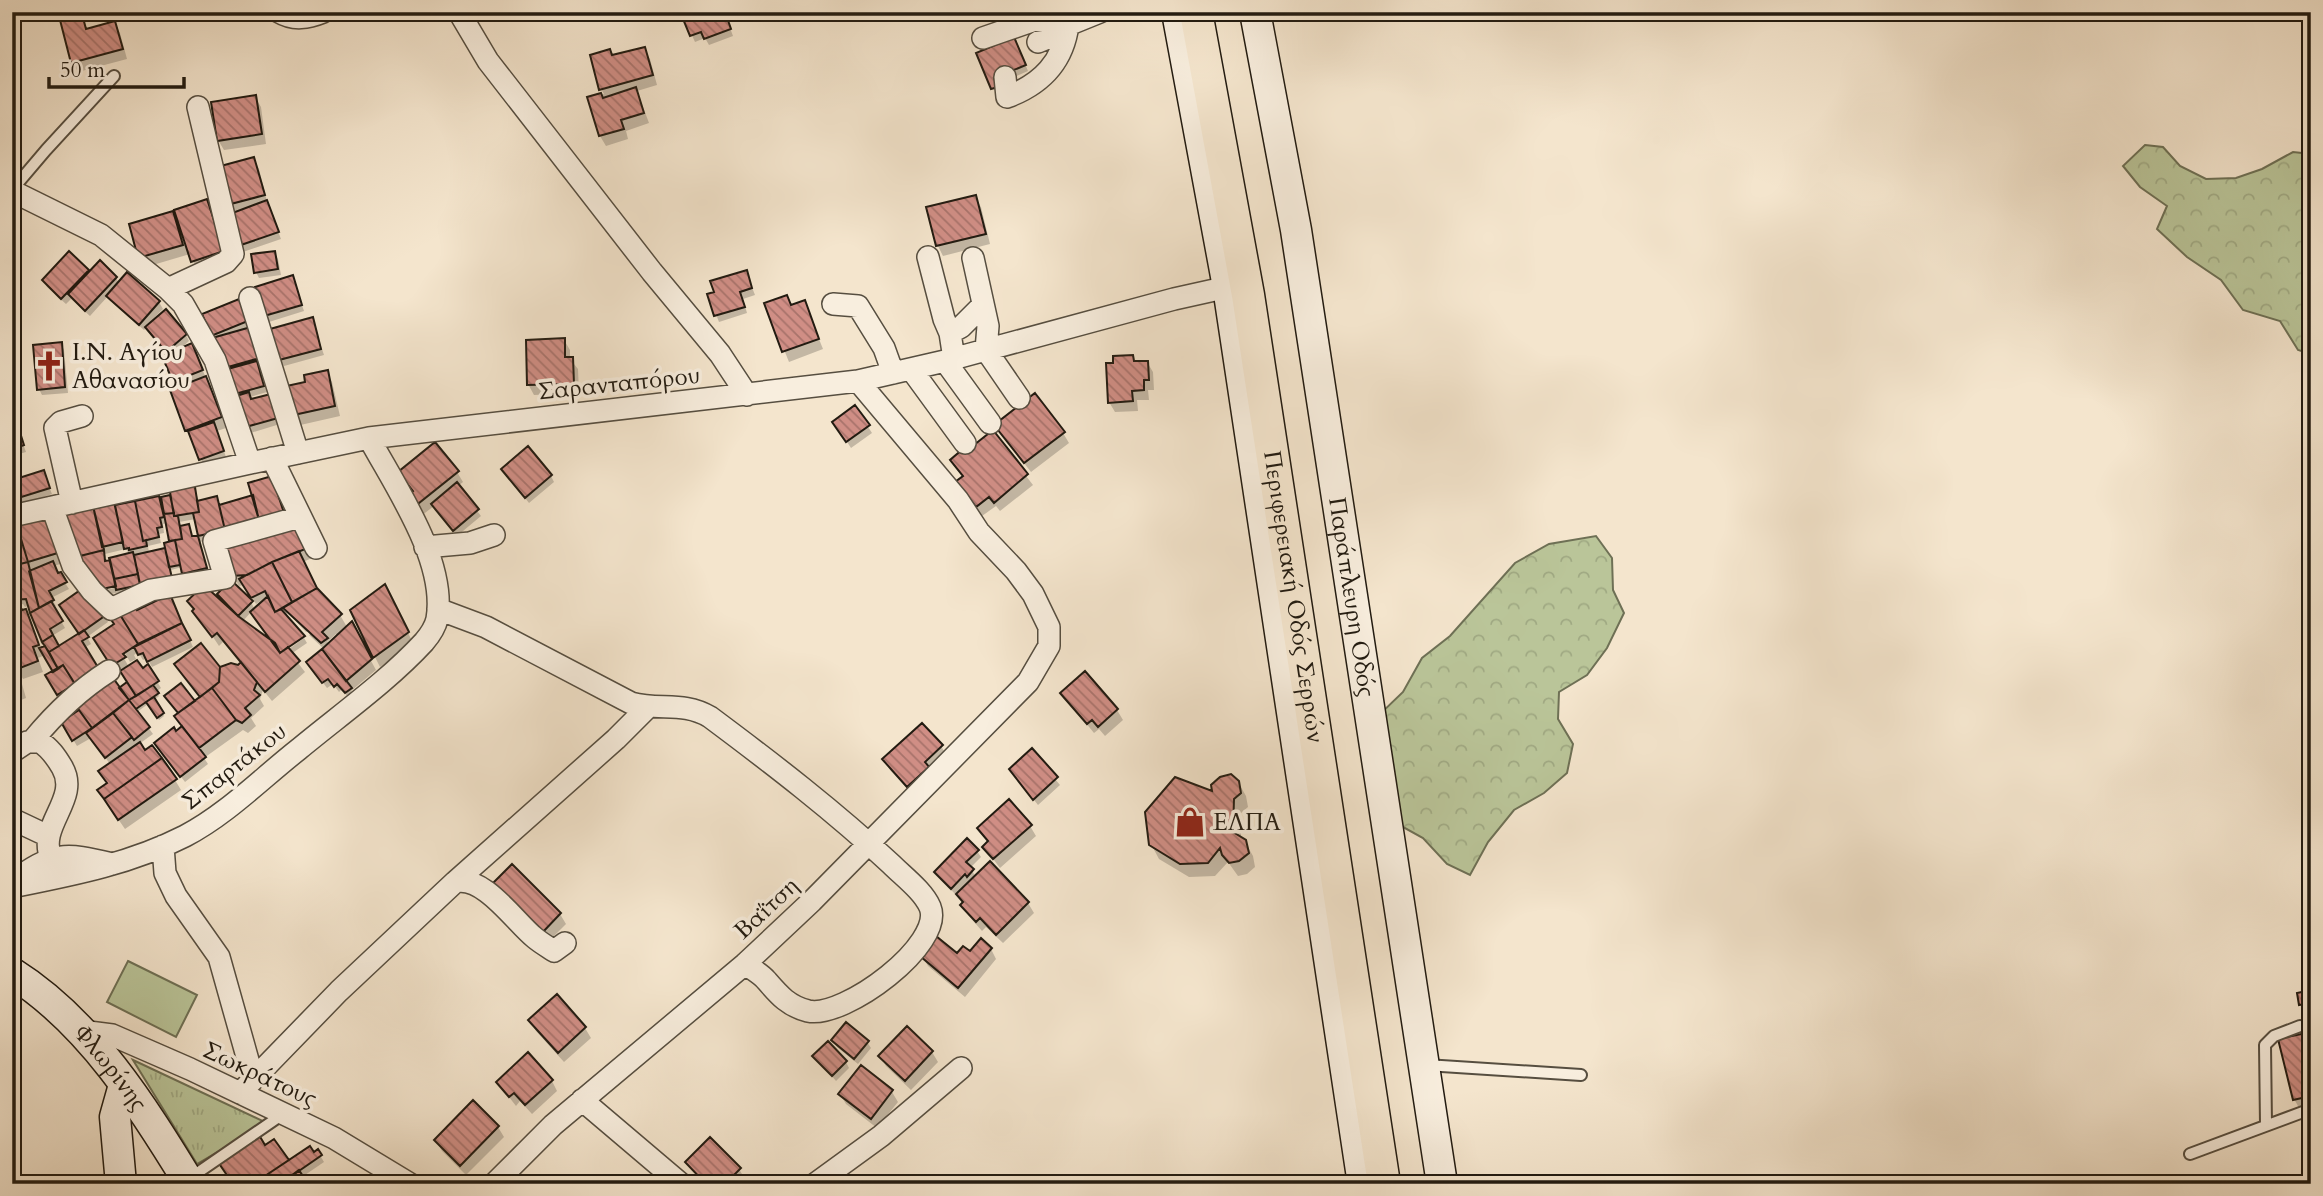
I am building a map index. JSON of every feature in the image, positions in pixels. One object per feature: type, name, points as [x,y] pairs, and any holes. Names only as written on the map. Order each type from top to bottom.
[{"type":"main road","name":"Περιφερειακή Οδός Σερρών","points":[[1196,12],[1248,295],[1384,1184]]},
{"type":"street","points":[[279,12],[294,18],[305,18],[323,12]]},
{"type":"street","points":[[459,12],[488,61],[652,272],[720,354],[747,395]]},
{"type":"street","points":[[1038,42],[1100,12]]},
{"type":"street","points":[[1177,12],[1228,287],[1363,1184]]},
{"type":"street","name":"Παράπλευρη Οδός","points":[[1255,12],[1298,240],[1442,1184]]},
{"type":"street","points":[[983,38],[1028,16],[1068,27]]},
{"type":"street","points":[[1005,77],[1007,97],[1044,78],[1068,36],[1068,27]]},
{"type":"street","points":[[168,289],[224,263],[231,259],[233,254],[198,107]]},
{"type":"street","points":[[12,191],[100,235],[168,289],[186,308],[208,346],[250,463]]},
{"type":"street","points":[[928,257],[950,333],[949,360],[990,423]]},
{"type":"street","points":[[973,258],[988,326],[986,350],[1019,398]]},
{"type":"street","name":"Σαρανταπόρου","points":[[12,516],[369,438],[858,381],[1228,287]]},
{"type":"street","points":[[250,298],[299,453]]},
{"type":"street","points":[[833,304],[858,306],[884,348],[902,371],[927,387],[965,443]]},
{"type":"street","points":[[950,333],[961,327],[983,305]]},
{"type":"street","name":"Βαΐτση","points":[[494,1184],[582,1100],[745,964],[869,844],[1028,682],[1040,666],[1048,646],[1049,627],[1033,594],[1016,571],[979,532],[958,500],[858,381]]},
{"type":"street","points":[[82,416],[61,422],[55,428],[62,505],[73,566],[92,591],[111,609],[151,590],[225,578],[214,541],[300,517]]},
{"type":"street","points":[[369,438],[425,547],[435,574],[438,609],[486,627],[621,699],[648,707],[685,706],[704,713],[803,788],[869,844],[916,888],[931,908],[928,928],[902,964],[880,983],[841,1007],[810,1012],[792,1006],[781,998],[765,979],[745,964]]},
{"type":"street","points":[[272,458],[316,548]]},
{"type":"street","points":[[425,547],[470,543],[494,535]]},
{"type":"street","name":"Σπαρτάκου","points":[[12,884],[114,865],[163,846],[212,819],[394,670],[432,633],[438,609]]},
{"type":"street","points":[[12,752],[23,743],[33,740],[52,717],[83,688],[109,671]]},
{"type":"street","points":[[246,1085],[338,991],[455,882],[616,740],[648,707]]},
{"type":"street","points":[[33,740],[42,743],[54,754],[66,773],[68,783],[63,803],[48,836],[51,858]]},
{"type":"street","points":[[12,819],[48,836]]},
{"type":"street","points":[[163,846],[165,873],[176,896],[219,957],[246,1085]]},
{"type":"street","points":[[12,884],[51,858],[78,855],[114,865]]},
{"type":"street","points":[[455,882],[472,884],[498,900],[535,937],[554,951],[565,943]]},
{"type":"street","name":"Φλωρίνης","points":[[12,973],[50,999],[80,1031],[124,1085],[189,1182]]},
{"type":"street","name":"Σωκράτους","points":[[80,1031],[112,1035],[246,1085],[284,1114],[334,1138],[410,1184]]},
{"type":"street","points":[[815,1184],[881,1136],[961,1068]]},
{"type":"street","points":[[121,1184],[115,1117],[124,1085]]},
{"type":"street","points":[[582,1100],[681,1184]]},
{"type":"lane","points":[[12,191],[114,76]]},
{"type":"lane","points":[[2266,1125],[2265,1045],[2274,1036],[2300,1026]]},
{"type":"lane","points":[[1424,1064],[1581,1075]]},
{"type":"lane","points":[[2190,1154],[2311,1109]]},
{"type":"lane","points":[[189,1182],[284,1114]]},
{"type":"green space","points":[[2145,145],[2163,147],[2180,166],[2206,179],[2236,178],[2262,169],[2293,152],[2311,154],[2311,354],[2298,350],[2280,321],[2243,310],[2221,280],[2187,257],[2157,229],[2167,206],[2140,187],[2123,166]]},
{"type":"green space","points":[[1596,536],[1612,558],[1613,590],[1624,613],[1607,648],[1587,675],[1559,692],[1558,719],[1573,744],[1567,773],[1544,793],[1514,810],[1488,842],[1470,875],[1447,864],[1423,838],[1394,822],[1379,715],[1403,692],[1422,658],[1450,636],[1515,563],[1549,544]]},
{"type":"green space","points":[[128,961],[197,995],[176,1037],[107,1002]]},
{"type":"green space","points":[[133,1060],[267,1123],[197,1164]]},
{"type":"building","points":[[689,12],[725,12],[731,29],[704,39],[701,32],[690,36],[683,19],[690,17]]},
{"type":"building","points":[[82,14],[86,29],[115,21],[123,49],[71,63],[60,20]]},
{"type":"building","points":[[1014,37],[1026,65],[994,78],[998,87],[991,89],[976,53]]},
{"type":"building","points":[[645,47],[653,75],[599,90],[590,55],[610,49],[612,55]]},
{"type":"building","points":[[636,87],[644,113],[621,120],[624,129],[599,136],[587,97],[601,93],[603,98]]},
{"type":"building","points":[[256,95],[262,134],[217,141],[211,102]]},
{"type":"building","points":[[254,157],[265,195],[227,205],[217,167]]},
{"type":"building","points":[[976,195],[986,234],[936,246],[926,207]]},
{"type":"building","points":[[207,199],[224,251],[191,262],[174,210]]},
{"type":"building","points":[[267,200],[279,232],[238,246],[227,215]]},
{"type":"building","points":[[173,211],[183,245],[138,258],[129,224]]},
{"type":"building","points":[[69,251],[89,270],[61,299],[42,280]]},
{"type":"building","points":[[275,251],[278,269],[254,273],[251,254]]},
{"type":"building","points":[[100,260],[117,277],[85,311],[68,294]]},
{"type":"building","points":[[747,270],[752,288],[740,292],[745,307],[714,316],[707,294],[714,292],[710,281]]},
{"type":"building","points":[[127,272],[160,301],[139,325],[106,296]]},
{"type":"building","points":[[293,275],[302,305],[264,316],[255,287]]},
{"type":"building","points":[[787,295],[791,305],[805,300],[819,339],[782,352],[764,303]]},
{"type":"building","points":[[239,299],[248,321],[211,336],[202,314]]},
{"type":"building","points":[[166,309],[187,334],[166,352],[145,327]]},
{"type":"building","points":[[313,317],[321,349],[279,360],[270,329]]},
{"type":"building","points":[[251,327],[260,358],[221,369],[212,338]]},
{"type":"building","points":[[565,338],[565,357],[573,357],[574,384],[527,385],[526,340]]},
{"type":"building","name":"Ι.Ν. Αγίου Αθανασίου","points":[[62,342],[65,387],[37,390],[33,345]]},
{"type":"building","points":[[192,343],[203,370],[173,382],[162,356]]},
{"type":"building","points":[[1133,355],[1134,361],[1148,361],[1149,380],[1144,380],[1144,390],[1132,391],[1133,401],[1108,403],[1106,363],[1113,363],[1113,356]]},
{"type":"building","points":[[257,361],[264,386],[231,395],[224,370]]},
{"type":"building","points":[[328,370],[335,406],[289,416],[282,387],[305,382],[304,375]]},
{"type":"building","points":[[206,376],[222,417],[185,431],[170,390]]},
{"type":"building","points":[[249,392],[251,399],[271,394],[278,418],[242,428],[233,397]]},
{"type":"building","points":[[1035,393],[1065,432],[1024,463],[994,425]]},
{"type":"building","points":[[855,405],[870,425],[846,442],[832,422]]},
{"type":"building","points":[[214,422],[224,451],[199,460],[188,431]]},
{"type":"building","points":[[17,423],[24,445],[12,449],[12,424]]},
{"type":"building","points":[[993,430],[1028,474],[994,503],[989,497],[976,507],[955,482],[963,476],[950,460],[971,442],[974,445]]},
{"type":"building","points":[[435,442],[459,471],[414,507],[406,497],[413,491],[398,472]]},
{"type":"building","points":[[528,446],[552,475],[525,498],[501,469]]},
{"type":"building","points":[[12,458],[19,478],[44,470],[50,488],[12,500]]},
{"type":"building","points":[[272,476],[284,513],[259,520],[248,483]]},
{"type":"building","points":[[194,481],[199,512],[174,516],[169,486]]},
{"type":"building","points":[[457,482],[479,509],[453,531],[431,504]]},
{"type":"building","points":[[170,495],[174,513],[164,514],[161,497]]},
{"type":"building","points":[[253,495],[259,520],[225,530],[219,505]]},
{"type":"building","points":[[159,496],[164,517],[160,518],[162,527],[157,528],[159,537],[143,541],[135,501]]},
{"type":"building","points":[[217,496],[225,530],[198,536],[193,513],[199,512],[197,501]]},
{"type":"building","points":[[135,501],[143,541],[146,540],[147,546],[129,550],[124,549],[115,505]]},
{"type":"building","points":[[114,502],[123,542],[102,547],[93,506]]},
{"type":"building","points":[[93,506],[104,550],[76,557],[65,513]]},
{"type":"building","points":[[49,509],[61,552],[28,562],[15,519]]},
{"type":"building","points":[[174,513],[174,516],[178,516],[182,539],[169,541],[164,514]]},
{"type":"building","points":[[15,519],[28,562],[12,566],[12,520]]},
{"type":"building","points":[[295,520],[308,548],[247,575],[231,576],[221,546]]},
{"type":"building","points":[[189,524],[192,536],[198,536],[207,568],[182,574],[175,540],[182,539],[180,526]]},
{"type":"building","points":[[175,540],[180,565],[169,567],[164,543]]},
{"type":"building","points":[[165,548],[172,578],[140,585],[134,555]]},
{"type":"building","points":[[104,550],[105,561],[110,560],[116,586],[93,591],[76,557]]},
{"type":"building","points":[[299,551],[317,588],[292,602],[272,562]]},
{"type":"building","points":[[133,552],[138,574],[114,579],[109,558]]},
{"type":"building","points":[[53,561],[58,573],[61,572],[67,582],[49,591],[54,600],[39,608],[29,571]]},
{"type":"building","points":[[28,562],[39,608],[30,613],[26,599],[12,600],[12,566]]},
{"type":"building","points":[[272,562],[292,602],[275,612],[265,591],[251,598],[239,579]]},
{"type":"building","points":[[138,574],[140,585],[116,590],[114,579]]},
{"type":"building","points":[[231,580],[253,601],[238,616],[217,594]]},
{"type":"building","points":[[385,584],[409,632],[373,658],[350,610]]},
{"type":"building","points":[[204,585],[238,616],[275,643],[280,653],[288,647],[300,661],[265,692],[217,633],[212,637],[192,611],[194,609],[187,601]]},
{"type":"building","points":[[86,586],[106,615],[79,634],[59,605]]},
{"type":"building","points":[[317,588],[342,614],[322,632],[328,638],[321,643],[283,608]]},
{"type":"building","points":[[170,594],[182,623],[138,644],[119,613],[134,602],[137,610]]},
{"type":"building","points":[[268,596],[275,612],[281,609],[305,636],[280,653],[250,612]]},
{"type":"building","points":[[51,601],[63,621],[50,629],[53,635],[42,642],[30,613]]},
{"type":"building","points":[[20,606],[22,610],[26,609],[39,645],[33,647],[38,661],[15,670],[12,661],[12,609]]},
{"type":"building","points":[[119,613],[138,644],[123,654],[126,657],[111,666],[93,638],[114,624],[110,618]]},
{"type":"building","points":[[352,621],[372,659],[346,681],[322,649]]},
{"type":"building","points":[[182,623],[191,640],[147,662],[143,653],[138,655],[134,647]]},
{"type":"building","points":[[84,630],[89,637],[82,641],[99,669],[75,684],[63,665],[58,669],[49,652]]},
{"type":"building","points":[[53,635],[59,646],[49,652],[42,642]]},
{"type":"building","points":[[201,643],[220,667],[219,682],[200,697],[174,664]]},
{"type":"building","points":[[45,646],[58,669],[53,672],[39,648]]},
{"type":"building","points":[[322,649],[352,688],[345,693],[337,684],[334,687],[328,679],[322,683],[306,662]]},
{"type":"building","points":[[137,660],[143,668],[148,664],[159,681],[136,696],[120,671]]},
{"type":"building","points":[[241,662],[257,682],[254,690],[260,695],[245,708],[251,715],[242,723],[236,720],[212,688],[219,682],[220,667],[231,663],[238,665]]},
{"type":"building","points":[[63,665],[75,684],[57,695],[45,675]]},
{"type":"building","points":[[1085,671],[1118,709],[1098,727],[1092,720],[1087,724],[1060,693]]},
{"type":"building","points":[[111,675],[129,700],[92,728],[74,703]]},
{"type":"building","points":[[127,682],[136,696],[129,700],[119,688]]},
{"type":"building","points":[[181,683],[195,701],[178,713],[164,696]]},
{"type":"building","points":[[153,685],[159,693],[136,709],[129,700]]},
{"type":"building","points":[[212,688],[236,720],[199,748],[174,716]]},
{"type":"building","points":[[154,697],[164,713],[157,718],[146,702]]},
{"type":"building","points":[[129,700],[150,727],[134,740],[113,713]]},
{"type":"building","points":[[79,710],[92,728],[72,741],[61,722]]},
{"type":"building","points":[[113,713],[132,737],[105,758],[86,733]]},
{"type":"building","points":[[922,723],[943,745],[925,762],[929,767],[907,787],[882,759]]},
{"type":"building","points":[[182,726],[206,757],[180,777],[154,743],[174,727],[176,731]]},
{"type":"building","points":[[140,742],[145,750],[152,745],[162,758],[104,799],[97,790],[107,783],[98,771]]},
{"type":"building","points":[[1032,748],[1058,777],[1033,800],[1009,769]]},
{"type":"building","points":[[162,758],[177,779],[118,820],[104,799]]},
{"type":"building","name":"ΕΛΠΑ","points":[[1231,774],[1239,781],[1241,793],[1234,799],[1233,832],[1246,840],[1249,853],[1239,861],[1229,863],[1220,848],[1208,863],[1180,864],[1149,845],[1145,812],[1175,777],[1212,791],[1211,785],[1220,777]]},
{"type":"building","points":[[1009,799],[1032,825],[993,859],[982,847],[988,841],[977,828]]},
{"type":"building","points":[[967,838],[979,850],[966,862],[974,869],[967,877],[965,874],[951,889],[934,872]]},
{"type":"building","points":[[990,861],[1029,902],[996,935],[980,918],[976,922],[960,905],[963,902],[956,894]]},
{"type":"building","points":[[512,864],[561,913],[541,934],[491,885]]},
{"type":"building","points":[[936,936],[957,953],[963,946],[970,951],[981,938],[992,948],[958,988],[920,956]]},
{"type":"building","points":[[2311,990],[2311,1003],[2299,1005],[2297,993]]},
{"type":"building","points":[[557,994],[586,1027],[558,1053],[528,1020]]},
{"type":"building","points":[[846,1022],[869,1041],[854,1059],[831,1040]]},
{"type":"building","points":[[907,1026],[933,1051],[905,1081],[878,1056]]},
{"type":"building","points":[[2311,1032],[2311,1096],[2293,1100],[2278,1039]]},
{"type":"building","points":[[828,1041],[847,1061],[832,1076],[812,1056]]},
{"type":"building","points":[[528,1052],[553,1080],[525,1105],[514,1093],[509,1097],[496,1082]]},
{"type":"building","points":[[861,1065],[893,1090],[871,1119],[838,1094]]},
{"type":"building","points":[[473,1100],[499,1126],[460,1166],[434,1140]]},
{"type":"building","points":[[259,1135],[265,1145],[274,1139],[289,1160],[262,1178],[266,1184],[233,1184],[218,1162]]},
{"type":"building","points":[[710,1137],[741,1168],[725,1184],[706,1184],[685,1162]]},
{"type":"building","points":[[310,1146],[314,1152],[318,1149],[322,1155],[280,1184],[266,1184],[262,1178]]},
{"type":"building","points":[[299,1170],[308,1184],[280,1184]]},
{"type":"place","name":"Ι.Ν. Αγίου Αθανασίου","points":[[49,366]]},
{"type":"place","name":"ΕΛΠΑ","points":[[1190,822]]}]
